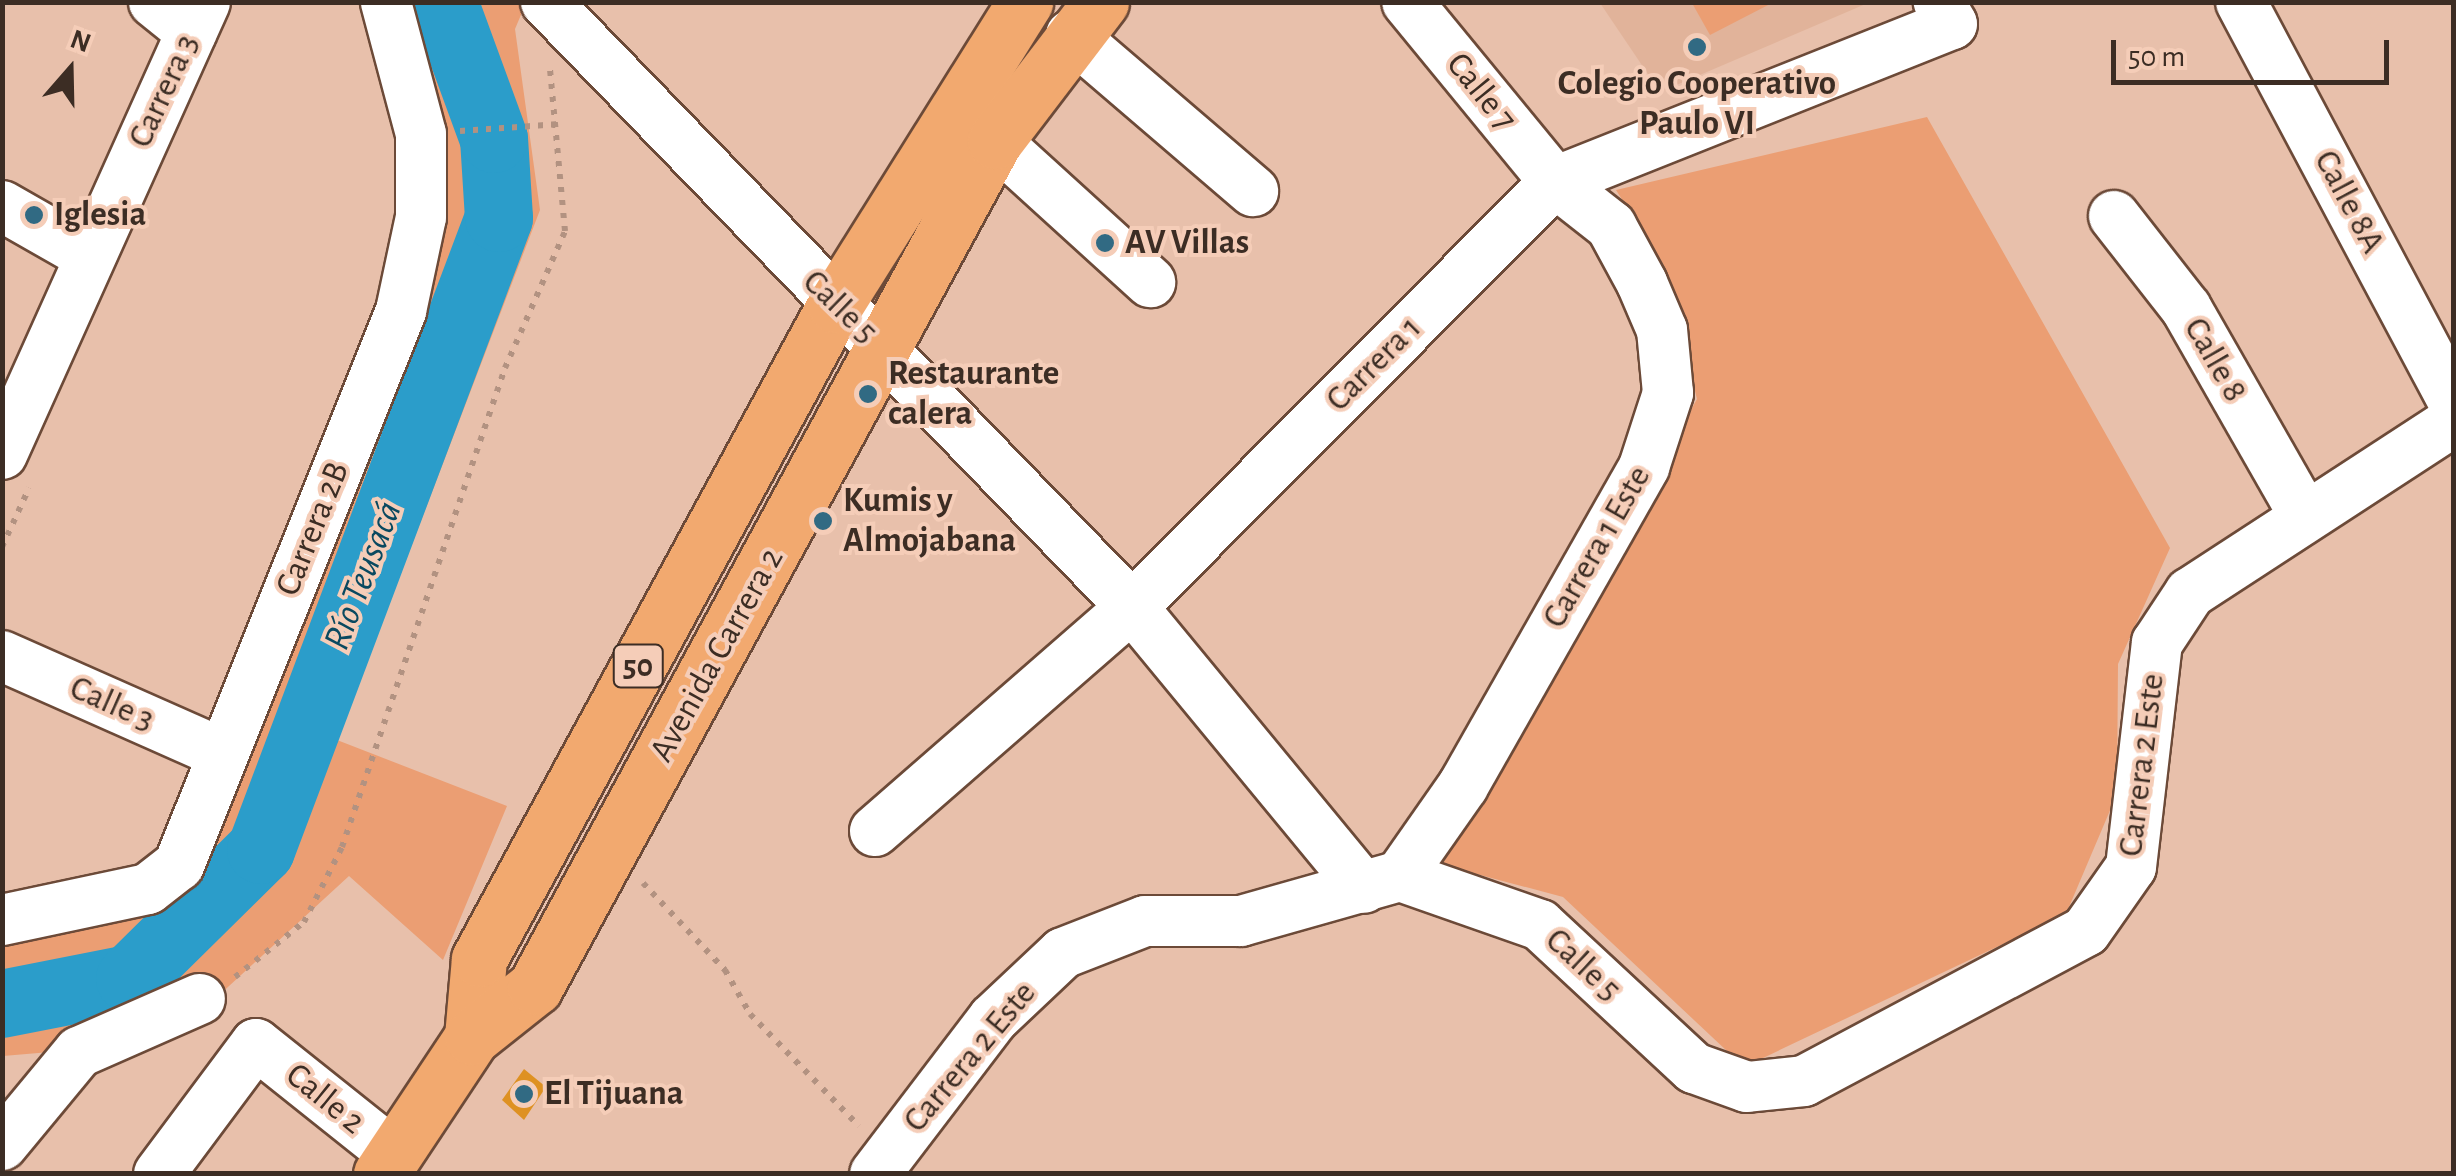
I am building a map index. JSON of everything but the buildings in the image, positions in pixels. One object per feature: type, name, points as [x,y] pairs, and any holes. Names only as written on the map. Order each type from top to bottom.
[{"type":"main road","name":"Avenida Carrera 2","points":[[472,1037],[480,959],[835,304],[1026,2]]},
{"type":"main road","points":[[1026,2],[1086,19]]},
{"type":"main road","name":"Avenida Carrera 2","points":[[388,1164],[472,1037],[535,987],[995,141],[1086,19]]},
{"type":"street","name":"Carrera 2B","points":[[2,920],[148,889],[179,865],[402,311],[421,217],[420,134],[386,2]]},
{"type":"street","name":"Calle 5","points":[[546,2],[1132,607],[1382,882],[1540,925],[1694,1068],[1747,1086]]},
{"type":"street","name":"Calle 7","points":[[1407,2],[1555,182]]},
{"type":"street","name":"Calle 8A","points":[[2241,2],[2451,402]]},
{"type":"street","name":"Carrera 3","points":[[2,454],[183,12]]},
{"type":"street","name":"Carrera 1","points":[[876,832],[1132,607],[1555,182],[1945,13]]},
{"type":"street","points":[[1086,19],[1253,190]]},
{"type":"street","points":[[995,141],[1150,282]]},
{"type":"street","name":"Carrera 1 Este","points":[[1382,882],[1463,786],[1662,427],[1667,361],[1642,282],[1611,226],[1555,182]]},
{"type":"street","points":[[2,206],[86,254]]},
{"type":"street","name":"Calle 8","points":[[2114,216],[2186,308],[2303,513]]},
{"type":"street","points":[[2451,402],[2454,328]]},
{"type":"street","name":"Carrera 2 Este","points":[[1747,1086],[1804,1081],[2086,932],[2131,867],[2157,643],[2190,593],[2451,402]]},
{"type":"street","name":"Calle 3","points":[[2,656],[221,753]]},
{"type":"street","name":"Carrera 2 Este","points":[[879,1167],[993,1019],[1063,953],[1145,921],[1240,920],[1382,882]]},
{"type":"street","points":[[2,1145],[79,1052],[200,999]]},
{"type":"street","name":"Calle 2","points":[[159,1174],[256,1044],[388,1164]]},
{"type":"path","points":[[200,999],[304,922],[342,847],[505,368],[565,231],[559,124],[548,55]]},
{"type":"path","points":[[420,134],[559,124]]},
{"type":"path","points":[[609,851],[725,970],[750,1014],[800,1058],[879,1167]]},
{"type":"shaded area","points":[[398,3],[526,3],[515,29],[540,210],[337,740],[507,806],[443,960],[349,876],[168,1042],[3,1056],[3,922],[200,864],[441,223]]},
{"type":"shaded area","name":"Colegio Cooperativo Paulo VI","points":[[1600,3],[1868,3],[1660,92]]},
{"type":"shaded area","points":[[1692,3],[1772,3],[1710,35]]},
{"type":"shaded area","points":[[1927,117],[2170,548],[2118,664],[2117,794],[2066,914],[1744,1067],[1563,897],[1439,864],[1697,399],[1663,264],[1616,190]]},
{"type":"waterway","name":"Río Teusacá","points":[[2,1004],[130,979],[261,850],[499,218],[494,139],[444,2]]},
{"type":"place","name":"Colegio Cooperativo Paulo VI","points":[[1697,47]]},
{"type":"place","name":"Iglesia","points":[[34,215]]},
{"type":"place","name":"AV Villas","points":[[1105,243]]},
{"type":"place","name":"Restaurante calera","points":[[868,394]]},
{"type":"place","name":"Kumis y Almojabana","points":[[823,521]]},
{"type":"place","name":"El Tijuana","points":[[524,1094]]}]
